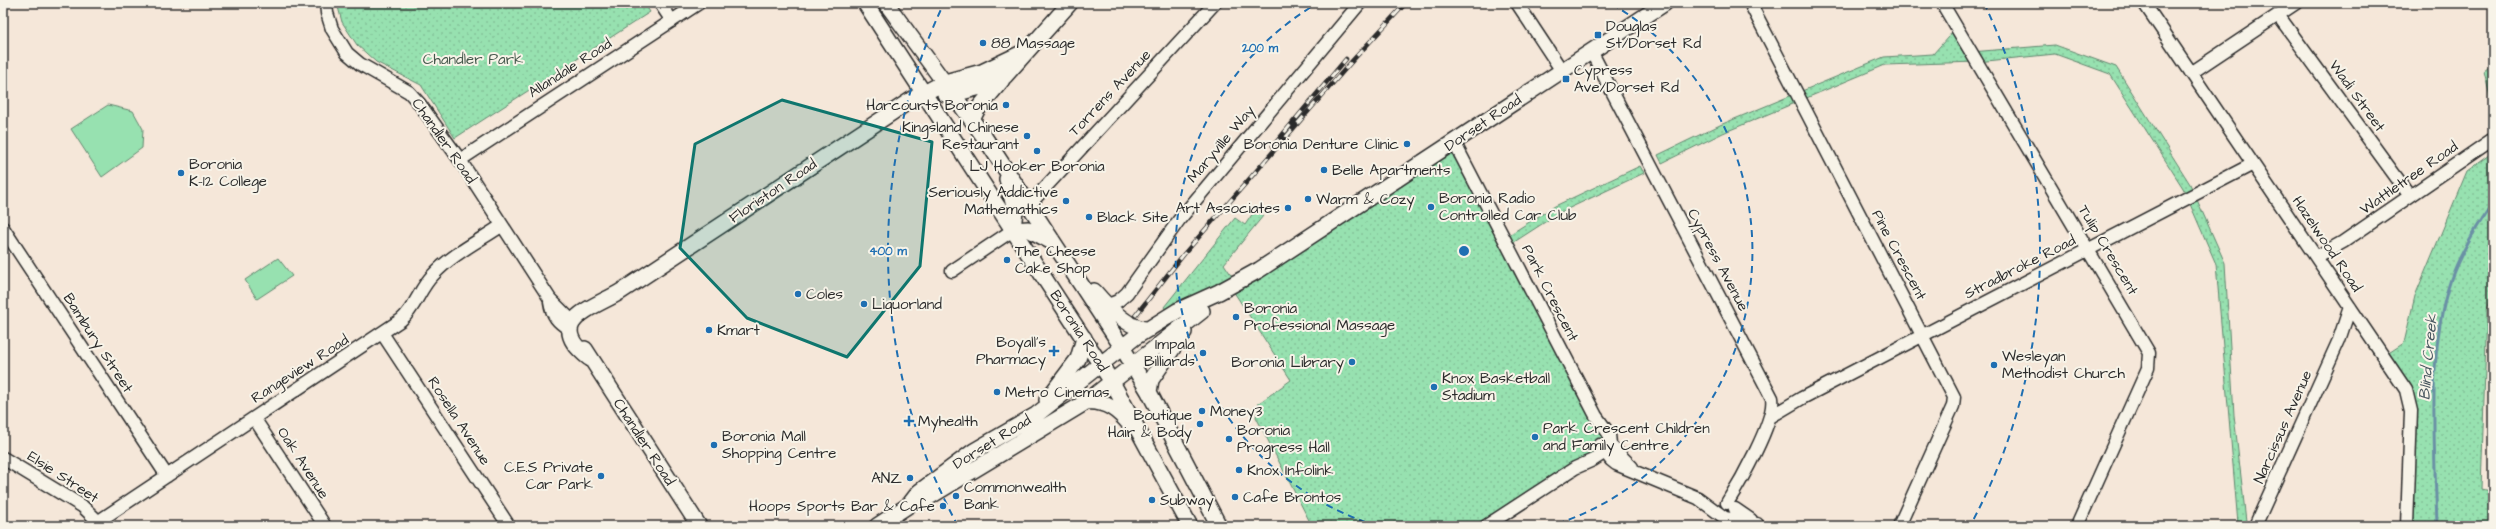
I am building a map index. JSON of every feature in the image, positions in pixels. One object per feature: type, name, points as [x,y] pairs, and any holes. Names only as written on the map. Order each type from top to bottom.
[{"type":"main road","name":"Boronia Road","points":[[865,3],[1102,365],[1150,449],[1190,526]]},
{"type":"main road","name":"Boronia Road","points":[[886,3],[910,38],[954,94],[1003,164],[1134,365],[1219,526]]},
{"type":"main road","points":[[972,120],[976,110],[1024,52],[1070,3]]},
{"type":"main road","name":"Dorset Road","points":[[909,505],[919,492],[974,451],[1036,415],[1102,365],[1122,347],[1149,329],[1194,302],[1219,292],[1259,270],[1665,3]]},
{"type":"main road","name":"Floriston Road","points":[[574,327],[598,306],[846,142],[924,94],[945,82],[982,72],[1024,52]]},
{"type":"main road","points":[[924,94],[954,94],[988,85],[1005,76]]},
{"type":"main road","points":[[964,153],[985,138]]},
{"type":"main road","points":[[1003,164],[1015,210],[1013,230],[1028,229],[1055,244]]},
{"type":"main road","name":"Boronia Road","points":[[1069,264],[1108,305],[1131,324],[1140,328],[1149,329]]},
{"type":"main road","name":"Dorset Road","points":[[1149,392],[1149,385],[1156,371],[1177,340],[1219,292]]},
{"type":"main road","name":"Dorset Road","points":[[878,526],[909,505],[924,500],[1086,402],[1202,311]]},
{"type":"main road","name":"Chandler Road","points":[[574,327],[589,358],[699,526]]},
{"type":"main road","points":[[1036,415],[1078,359],[1084,338]]},
{"type":"main road","points":[[1086,402],[1098,401],[1116,410],[1150,449]]},
{"type":"street","name":"Chandler Road","points":[[326,3],[327,13],[332,29],[347,53],[360,64],[409,92],[460,160],[501,226],[550,299],[552,312],[556,319],[574,327]]},
{"type":"street","points":[[660,3],[672,20]]},
{"type":"street","name":"Allandale Road","points":[[460,160],[698,3]]},
{"type":"street","name":"Torrens Avenue","points":[[1029,205],[1215,3]]},
{"type":"street","name":"Maryville Way","points":[[1108,305],[1116,303],[1127,293],[1183,215],[1360,3]]},
{"type":"street","points":[[1517,3],[1562,71]]},
{"type":"street","name":"Pine Crescent","points":[[1750,3],[1953,394],[1954,403],[1899,526]]},
{"type":"street","name":"Tulip Crescent","points":[[1942,3],[2146,344],[2150,361],[2077,526]]},
{"type":"street","name":"Hazelwood Road","points":[[2144,3],[2358,320],[2403,384],[2410,402],[2407,526]]},
{"type":"street","points":[[2191,73],[2296,3]]},
{"type":"street","name":"Wadi Street","points":[[2278,15],[2410,196]]},
{"type":"street","name":"Cypress Avenue","points":[[1591,51],[1770,394],[1771,412]]},
{"type":"street","name":"Wattletree Road","points":[[2318,260],[2493,140]]},
{"type":"street","name":"Park Crescent","points":[[1454,142],[1596,416],[1609,434],[1604,448]]},
{"type":"street","name":"Stradbroke Road","points":[[1771,412],[1802,398],[2253,164]]},
{"type":"street","name":"Rangeview Road","points":[[101,524],[167,476],[382,333],[410,312],[421,291],[434,274],[501,226]]},
{"type":"street","name":"Bambury Street","points":[[3,228],[167,476]]},
{"type":"street","points":[[952,271],[1013,230]]},
{"type":"street","name":"Narcissus Avenue","points":[[2255,526],[2339,340],[2350,307]]},
{"type":"street","name":"Narcissus Avenue","points":[[2339,340],[2358,320]]},
{"type":"street","name":"Rosella Avenue","points":[[382,333],[509,526]]},
{"type":"street","points":[[1727,514],[1771,412]]},
{"type":"street","name":"Oak Avenue","points":[[254,418],[325,526]]},
{"type":"street","points":[[1486,526],[1604,448],[1616,464],[1635,469],[1698,498],[1727,514],[1759,525]]},
{"type":"street","name":"Elsie Street","points":[[3,458],[70,498],[101,524]]},
{"type":"highlighted area","points":[[782,100],[932,142],[920,266],[847,357],[747,318],[680,248],[695,144]]},
{"type":"green space","name":"Chandler Park","points":[[337,3],[644,3],[650,12],[455,138],[421,85],[376,62],[357,45],[342,22]]},
{"type":"green space","points":[[1956,28],[1971,52],[2055,45],[2116,67],[2190,184],[2225,263],[2234,415],[2246,521],[2249,526],[2238,524],[2216,264],[2183,188],[2110,74],[2055,54],[1977,62],[1885,65],[1723,133],[1662,163],[1658,155],[1720,125],[1884,57],[1933,54]]},
{"type":"green space","points":[[2493,64],[2493,110],[2484,71]]},
{"type":"green space","points":[[108,105],[133,111],[143,129],[142,148],[102,177],[71,129]]},
{"type":"green space","points":[[1454,142],[1504,238],[1555,206],[1640,166],[1644,173],[1559,213],[1508,246],[1603,429],[1604,446],[1486,526],[1312,526],[1256,417],[1259,403],[1291,380],[1230,286],[1169,316],[1164,307],[1235,218],[1245,225],[1257,207],[1263,216],[1224,264],[1236,282]]},
{"type":"green space","points":[[2493,152],[2493,295],[2487,309],[2481,489],[2493,492],[2493,526],[2407,526],[2411,411],[2384,356],[2404,343],[2415,296],[2467,171]]},
{"type":"green space","points":[[278,258],[292,276],[257,299],[245,280]]},
{"type":"waterway","name":"Blind Creek","points":[[2437,526],[2434,401],[2435,369],[2443,307],[2451,279],[2460,259],[2470,239],[2493,202]]},
{"type":"railway","points":[[1135,316],[1184,254],[1353,60],[1406,3]]},
{"type":"railway","points":[[1273,146],[1346,59]]},
{"type":"place","name":"Douglas St/Dorset Rd","points":[[1598,35]]},
{"type":"place","name":"88 Massage","points":[[983,43]]},
{"type":"place","name":"Cypress Ave/Dorset Rd","points":[[1566,79]]},
{"type":"place","name":"Harcourts Boronia","points":[[1006,105]]},
{"type":"place","name":"Kingsland Chinese Restaurant","points":[[1027,136]]},
{"type":"place","name":"Boronia Denture Clinic","points":[[1407,144]]},
{"type":"place","name":"LJ Hooker Boronia","points":[[1037,151]]},
{"type":"place","name":"Belle Apartments","points":[[1324,170]]},
{"type":"place","name":"Boronia K-12 College","points":[[181,173]]},
{"type":"place","name":"Warm & Cozy","points":[[1308,199]]},
{"type":"place","name":"Seriously Addictive Mathemathics","points":[[1066,201]]},
{"type":"place","name":"Boronia Radio Controlled Car Club","points":[[1431,207]]},
{"type":"place","name":"Art Associates","points":[[1288,208]]},
{"type":"place","name":"Black Site","points":[[1089,217]]},
{"type":"place","name":"The Cheese Cake Shop","points":[[1007,260]]},
{"type":"place","name":"Coles","points":[[798,294]]},
{"type":"place","name":"Liquorland","points":[[864,304]]},
{"type":"place","name":"Boronia Professional Massage","points":[[1236,317]]},
{"type":"place","name":"Kmart","points":[[709,330]]},
{"type":"place","name":"Boyall's Pharmacy","points":[[1054,351]]},
{"type":"place","name":"Impala Billiards","points":[[1203,353]]},
{"type":"place","name":"Boronia Library","points":[[1352,362]]},
{"type":"place","name":"Wesleyan Methodist Church","points":[[1994,365]]},
{"type":"place","name":"Knox Basketball Stadium","points":[[1434,387]]},
{"type":"place","name":"Metro Cinemas","points":[[997,392]]},
{"type":"place","name":"Money3","points":[[1202,411]]},
{"type":"place","name":"Myhealth","points":[[909,421]]},
{"type":"place","name":"Boutique Hair & Body","points":[[1200,424]]},
{"type":"place","name":"Park Crescent Children and Family Centre","points":[[1535,437]]},
{"type":"place","name":"Boronia Progress Hall","points":[[1229,439]]},
{"type":"place","name":"Boronia Mall Shopping Centre","points":[[714,445]]},
{"type":"place","name":"Knox Infolink","points":[[1239,470]]},
{"type":"place","name":"C.E.S Private Car Park","points":[[601,476]]},
{"type":"place","name":"ANZ","points":[[910,478]]},
{"type":"place","name":"Commonwealth Bank","points":[[956,496]]},
{"type":"place","name":"Cafe Brontos","points":[[1235,497]]},
{"type":"place","name":"Subway","points":[[1152,500]]},
{"type":"place","name":"Hoops Sports Bar & Cafe","points":[[943,506]]}]
